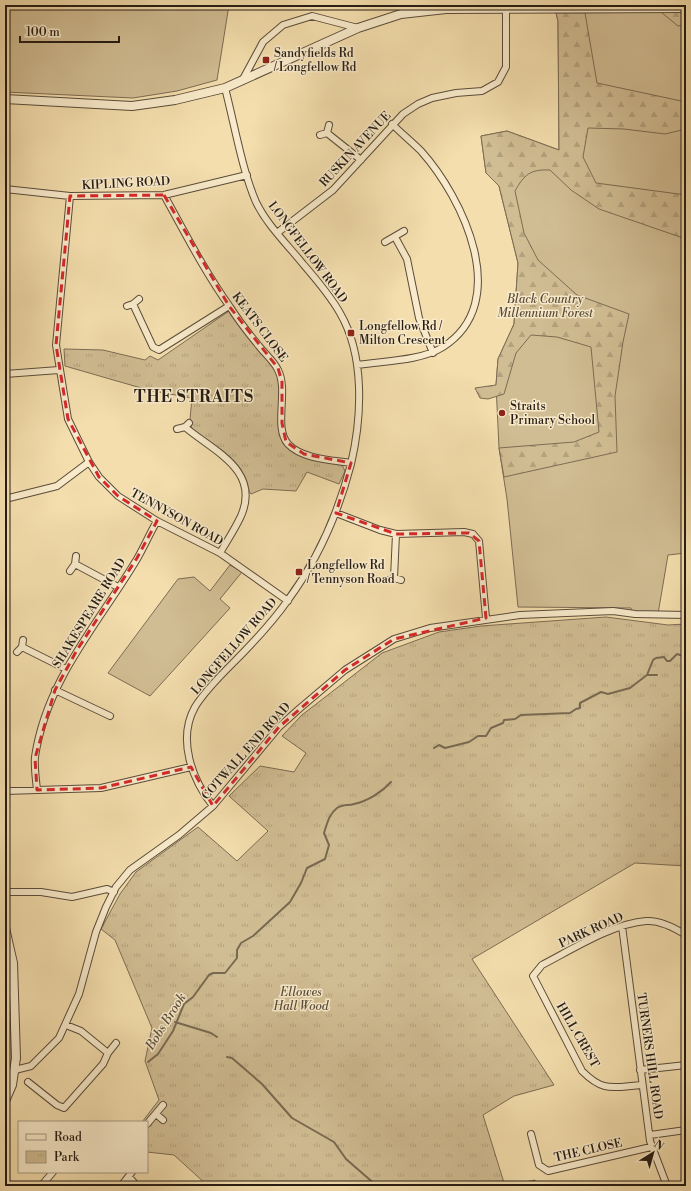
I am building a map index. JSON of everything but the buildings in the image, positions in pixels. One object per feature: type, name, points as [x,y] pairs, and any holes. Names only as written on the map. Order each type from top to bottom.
[{"type":"street","name":"RUSKIN AVENUE","points":[[278,233],[333,190],[392,124],[418,104],[432,98],[456,93],[482,91],[498,82],[506,67],[506,8]]},
{"type":"street","points":[[5,99],[132,106],[175,100],[225,88],[241,82],[314,46],[358,28],[409,14],[446,9],[686,8]]},
{"type":"street","points":[[241,82],[263,42],[282,25],[312,16],[358,28]]},
{"type":"street","name":"LONGFELLOW ROAD","points":[[213,806],[203,794],[191,767],[188,730],[194,708],[217,680],[263,632],[288,601],[324,542],[336,513],[351,463],[356,434],[358,394],[357,365],[352,344],[340,313],[256,202],[247,175],[225,88]]},
{"type":"street","points":[[357,365],[433,353],[452,341],[469,321],[477,300],[478,286],[476,261],[463,217],[452,196],[421,151],[392,124]]},
{"type":"street","points":[[327,133],[329,125]]},
{"type":"street","points":[[327,133],[361,160]]},
{"type":"street","points":[[320,135],[327,133]]},
{"type":"street","name":"KIPLING ROAD","points":[[5,190],[70,196],[164,195],[247,175]]},
{"type":"street","name":"KEATS CLOSE","points":[[164,195],[203,265],[230,306],[278,368],[282,382],[282,422],[283,434],[286,442],[304,454],[351,463]]},
{"type":"street","name":"TENNYSON ROAD","points":[[70,196],[56,345],[68,419],[90,462],[99,477],[118,496],[157,521],[220,554],[288,601]]},
{"type":"street","points":[[385,242],[404,231]]},
{"type":"street","points":[[395,237],[407,259],[419,318],[433,353]]},
{"type":"street","points":[[139,299],[130,305],[153,346],[159,350],[230,306]]},
{"type":"street","points":[[5,374],[59,370]]},
{"type":"street","points":[[177,429],[187,425],[237,468],[244,484],[246,496],[244,508],[220,554]]},
{"type":"street","points":[[5,499],[57,486],[90,462]]},
{"type":"street","points":[[336,513],[380,530],[396,534],[464,532],[473,534],[479,541],[486,618]]},
{"type":"street","name":"SHAKESPEARE ROAD","points":[[37,790],[35,758],[41,730],[55,690],[77,650],[137,558],[157,521]]},
{"type":"street","points":[[394,579],[396,534]]},
{"type":"street","points":[[70,571],[75,564],[76,556]]},
{"type":"street","points":[[75,564],[118,587]]},
{"type":"street","name":"COTWALL END ROAD","points":[[15,1070],[32,1066],[59,1038],[79,994],[96,932],[114,892],[130,870],[179,835],[213,806],[279,727],[298,708],[345,670],[394,639],[430,628],[486,618],[575,611],[613,611],[635,614],[686,615]]},
{"type":"street","points":[[17,652],[22,643],[66,669]]},
{"type":"street","points":[[55,690],[110,716]]},
{"type":"street","points":[[5,791],[101,788],[191,767]]},
{"type":"street","points":[[5,892],[41,892],[72,897],[108,889],[114,892]]},
{"type":"street","name":"PARK ROAD","points":[[533,976],[542,965],[622,926],[647,920],[664,924],[686,935]]},
{"type":"street","name":"TURNERS HILL ROAD","points":[[622,926],[651,1147],[667,1186]]},
{"type":"street","points":[[5,928],[13,963],[16,1058],[12,1085],[5,1101]]},
{"type":"street","name":"HILL CREST","points":[[533,976],[582,1070],[591,1079],[606,1088],[642,1085]]},
{"type":"street","points":[[66,1025],[81,1031],[108,1053]]},
{"type":"street","points":[[28,1082],[57,1105],[64,1108],[103,1064],[108,1053],[116,1043]]},
{"type":"street","points":[[640,1070],[686,1065]]},
{"type":"street","points":[[148,1123],[163,1105]]},
{"type":"street","points":[[156,1114],[163,1120]]},
{"type":"street","points":[[650,1135],[686,1130]]},
{"type":"street","name":"THE CLOSE","points":[[531,1134],[539,1165],[548,1171],[651,1147]]},
{"type":"street","points":[[41,1186],[52,1173]]},
{"type":"street","points":[[121,1186],[130,1174],[137,1186]]},
{"type":"highlighted area","points":[[164,195],[229,306],[278,368],[282,382],[282,423],[286,442],[304,454],[351,463],[336,513],[396,534],[469,533],[479,541],[486,618],[394,639],[345,670],[279,727],[213,806],[191,767],[101,788],[37,790],[35,758],[55,690],[77,650],[137,558],[157,521],[118,496],[99,477],[68,419],[56,345],[70,196]]},
{"type":"green space","points":[[5,5],[229,5],[217,80],[177,91],[133,98],[5,92]]},
{"type":"green space","points":[[661,12],[686,12],[686,25],[678,26]]},
{"type":"green space","points":[[686,12],[686,553],[668,555],[658,614],[632,612],[631,608],[518,607],[507,499],[499,448],[496,385],[498,359],[514,324],[518,263],[499,186],[486,173],[481,136],[507,131],[559,150],[558,21],[556,13]]},
{"type":"green space","name":"Black Country Millennium Forest","points":[[556,13],[585,13],[597,83],[686,102],[686,129],[665,134],[624,129],[588,128],[583,157],[596,183],[686,195],[686,239],[599,209],[571,190],[550,170],[533,172],[528,174],[521,181],[515,191],[524,233],[538,260],[577,295],[629,314],[623,342],[615,396],[617,452],[504,477],[499,448],[574,442],[599,432],[591,347],[557,337],[531,335],[516,353],[504,394],[488,399],[480,398],[475,388],[496,385],[498,359],[514,324],[518,263],[499,186],[486,173],[481,136],[507,131],[559,150],[558,21]]},
{"type":"green space","points":[[229,311],[277,370],[286,444],[342,465],[345,471],[339,484],[307,472],[296,491],[263,489],[251,494],[242,471],[235,462],[218,447],[192,430],[190,419],[192,398],[148,390],[65,366],[64,349],[103,350],[145,360],[150,356],[158,360]]},
{"type":"green space","points":[[230,565],[242,572],[220,599],[230,608],[150,696],[108,673],[178,579],[194,577],[210,591]]},
{"type":"green space","name":"Ellowes Hall Wood","points":[[606,617],[668,625],[686,624],[686,866],[635,863],[472,959],[554,1085],[514,1096],[483,1115],[505,1186],[208,1186],[174,1155],[148,1152],[148,1121],[143,1121],[159,1100],[145,1061],[152,1028],[115,940],[101,929],[120,894],[136,872],[198,827],[237,861],[268,831],[229,796],[260,766],[294,772],[306,753],[282,736],[302,715],[382,653],[439,632],[481,626]]},
{"type":"green space","points":[[535,1180],[537,1186],[505,1186]]},
{"type":"waterway","name":"Bobs Brook","points":[[434,748],[439,745],[445,748],[469,742],[478,736],[486,736],[491,728],[503,723],[504,720],[515,719],[521,715],[570,713],[580,708],[580,703],[601,692],[608,694],[630,688],[647,675],[653,660],[656,658],[664,657],[667,661],[670,661],[677,654],[686,657]]},
{"type":"waterway","points":[[647,675],[657,675]]},
{"type":"waterway","name":"Bobs Brook","points":[[148,1062],[158,1054],[173,1031],[184,1004],[193,997],[209,975],[213,973],[225,973],[237,958],[237,950],[241,943],[253,936],[290,902],[301,883],[307,868],[325,859],[329,845],[324,833],[334,810],[341,806],[359,803],[379,793],[391,782]]},
{"type":"waterway","points":[[175,1022],[211,1033],[217,1037]]},
{"type":"waterway","points":[[227,1057],[232,1058],[262,1084],[292,1118],[334,1142],[346,1159],[377,1186]]},
{"type":"place","name":"Sandyfields Rd / Longfellow Rd","points":[[266,60]]},
{"type":"place","name":"Longfellow Rd / Milton Crescent","points":[[351,333]]},
{"type":"place","name":"Straits Primary School","points":[[502,413]]},
{"type":"place","name":"Longfellow Rd / Tennyson Road","points":[[299,572]]},
{"type":"district","name":"THE STRAITS","points":[[194,396]]}]
